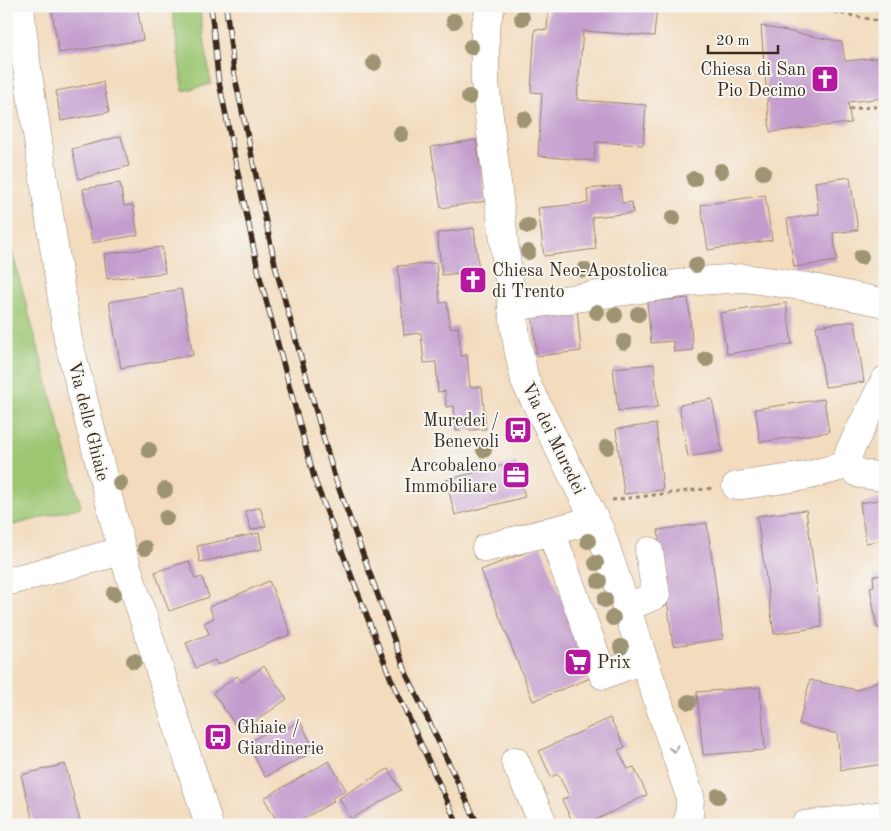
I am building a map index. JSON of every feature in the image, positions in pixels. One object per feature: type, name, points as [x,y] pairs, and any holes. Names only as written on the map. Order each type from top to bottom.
[{"type":"street","name":"Via delle Ghiaie","points":[[20,6],[26,61],[68,339],[122,552],[209,825]]},
{"type":"street","name":"Via dei Muredei","points":[[491,6],[485,27],[484,83],[512,307],[525,381],[603,510],[600,530],[690,796],[689,818],[686,825]]},
{"type":"street","points":[[512,307],[698,281],[744,278],[808,287],[885,303]]},
{"type":"street","points":[[847,465],[849,452],[885,380]]},
{"type":"street","points":[[736,486],[806,476],[847,465],[860,474],[885,477]]},
{"type":"street","points":[[486,548],[551,531],[603,510]]},
{"type":"street","points":[[551,531],[603,675],[643,660]]},
{"type":"street","points":[[626,608],[656,595],[649,551]]},
{"type":"street","points":[[6,582],[122,552]]},
{"type":"street","points":[[515,762],[544,825]]},
{"type":"street","points":[[814,824],[885,814]]},
{"type":"path","points":[[802,6],[885,22]]},
{"type":"path","points":[[849,109],[885,106]]},
{"type":"path","points":[[603,510],[736,486]]},
{"type":"green space","points":[[172,6],[199,6],[211,84],[183,91]]},
{"type":"green space","points":[[6,229],[81,507],[6,527]]},
{"type":"building","points":[[51,6],[137,6],[143,40],[59,53]]},
{"type":"building","points":[[549,6],[657,6],[654,36],[583,31],[577,100],[646,105],[643,145],[596,142],[594,161],[538,156],[542,93],[531,92],[535,29],[547,30]]},
{"type":"building","name":"Chiesa di San Pio Decimo","points":[[761,26],[842,42],[845,61],[885,57],[885,98],[848,102],[851,123],[770,132]]},
{"type":"building","points":[[103,82],[109,112],[61,121],[56,91]]},
{"type":"building","points":[[121,136],[129,166],[79,179],[72,149]]},
{"type":"building","points":[[476,140],[486,201],[441,208],[431,147]]},
{"type":"building","points":[[850,177],[858,230],[833,233],[837,261],[794,267],[787,219],[819,214],[815,182]]},
{"type":"building","points":[[120,183],[124,206],[133,205],[138,235],[92,243],[83,189]]},
{"type":"building","points":[[620,186],[622,203],[632,202],[633,213],[592,217],[596,249],[544,256],[538,208],[588,203],[587,189]]},
{"type":"building","points":[[765,195],[772,240],[708,250],[701,205]]},
{"type":"building","points":[[474,228],[479,271],[442,275],[437,233]]},
{"type":"building","points":[[162,247],[165,273],[107,279],[104,254]]},
{"type":"building","points":[[436,263],[440,303],[447,302],[450,328],[458,327],[461,356],[467,355],[470,387],[482,387],[486,429],[456,431],[454,406],[446,407],[445,391],[438,392],[436,362],[424,363],[421,333],[404,335],[398,266]]},
{"type":"building","points":[[181,289],[193,355],[121,368],[109,302]]},
{"type":"building","points":[[688,298],[693,350],[674,352],[673,341],[651,343],[647,302]]},
{"type":"building","points":[[786,303],[792,344],[727,354],[720,313]]},
{"type":"building","points":[[577,308],[581,351],[537,356],[532,313]]},
{"type":"building","points":[[855,321],[864,382],[825,387],[816,326]]},
{"type":"building","points":[[654,364],[658,407],[618,411],[613,368]]},
{"type":"building","points":[[712,399],[722,451],[688,457],[679,405]]},
{"type":"building","points":[[824,399],[829,432],[760,442],[755,409]]},
{"type":"building","points":[[656,424],[663,490],[624,494],[616,429]]},
{"type":"building","points":[[516,462],[525,497],[455,515],[446,480]]},
{"type":"building","points":[[885,499],[885,540],[866,543],[860,503]]},
{"type":"building","points":[[260,507],[266,526],[251,530],[245,511]]},
{"type":"building","points":[[806,510],[822,627],[774,634],[757,516]]},
{"type":"building","points":[[707,523],[723,639],[673,646],[658,530]]},
{"type":"building","points":[[259,533],[262,549],[200,562],[197,546]]},
{"type":"building","points":[[541,546],[593,677],[533,701],[481,570]]},
{"type":"building","points":[[189,561],[195,579],[202,577],[209,597],[169,611],[155,572]]},
{"type":"building","points":[[885,575],[885,636],[883,637],[881,628],[877,628],[870,587],[874,586],[873,576]]},
{"type":"building","points":[[269,581],[291,634],[217,665],[215,660],[196,668],[186,643],[209,634],[204,623],[214,618],[209,607]]},
{"type":"building","points":[[264,666],[287,699],[240,732],[213,693],[237,676],[242,682]]},
{"type":"building","points":[[885,678],[885,764],[841,770],[837,734],[799,724],[810,680],[857,690]]},
{"type":"building","points":[[760,687],[765,750],[703,755],[697,692]]},
{"type":"building","points":[[610,718],[625,747],[618,750],[628,769],[634,767],[647,795],[585,825],[574,825],[562,800],[569,796],[558,774],[551,777],[539,751]]},
{"type":"building","points":[[300,721],[315,751],[265,777],[247,743],[285,723],[288,728]]},
{"type":"building","points":[[329,761],[346,790],[332,798],[334,801],[293,825],[279,825],[264,798]]},
{"type":"building","points":[[65,764],[80,821],[64,825],[34,825],[21,775]]},
{"type":"building","points":[[388,769],[401,790],[351,819],[339,798]]},
{"type":"building","points":[[338,818],[342,825],[327,825]]},
{"type":"railway","points":[[211,6],[218,77],[259,274],[315,481],[391,679],[458,825]]},
{"type":"railway","points":[[226,6],[234,73],[276,269],[334,475],[407,675],[478,825]]},
{"type":"railway","points":[[863,6],[885,9]]},
{"type":"place","name":"Chiesa di San Pio Decimo","points":[[825,79]]},
{"type":"place","name":"Chiesa Neo-Apostolica di Trento","points":[[473,280]]},
{"type":"place","name":"Muredei / Benevoli","points":[[518,430]]},
{"type":"place","name":"Arcobaleno Immobiliare","points":[[516,475]]},
{"type":"place","name":"Prix","points":[[578,662]]},
{"type":"place","name":"Ghiaie / Giardinerie","points":[[218,737]]}]
